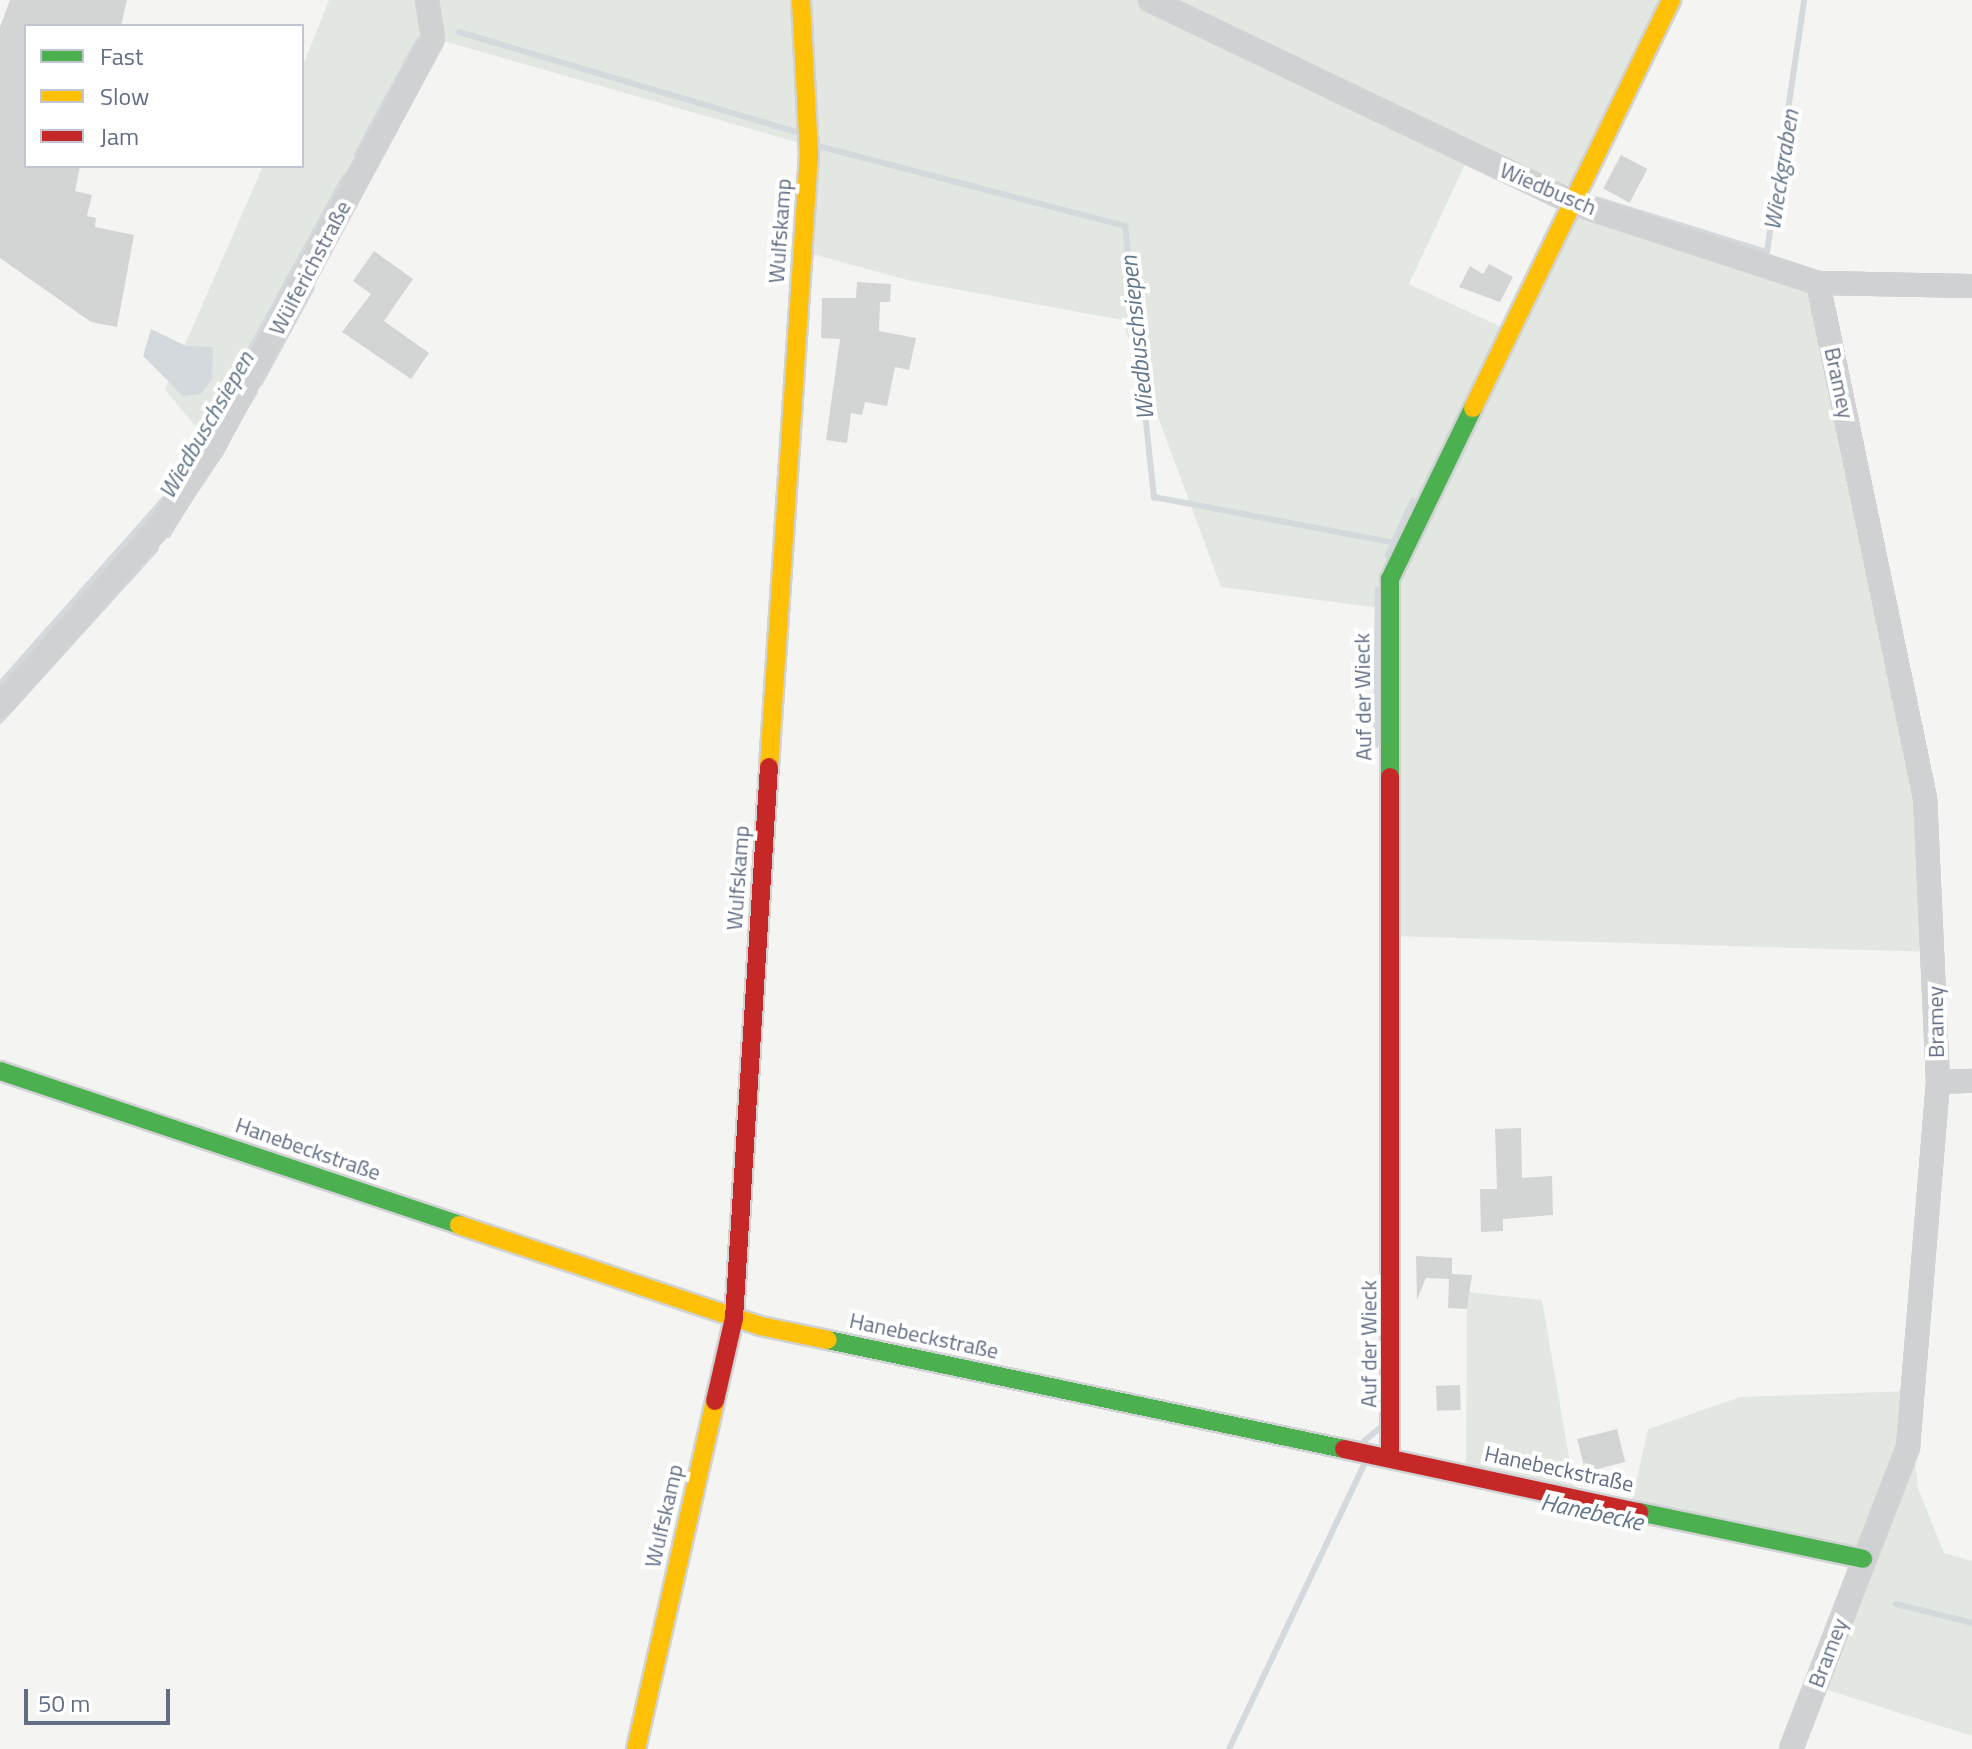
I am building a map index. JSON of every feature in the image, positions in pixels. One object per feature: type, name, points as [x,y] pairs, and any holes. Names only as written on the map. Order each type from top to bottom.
[{"type":"street","name":"Wülferichstraße","points":[[0,706],[161,525],[213,447],[433,38],[427,0]]},
{"type":"street","name":"Wulfskamp","points":[[636,1749],[734,1318],[809,154],[801,0]]},
{"type":"street","name":"Wiedbusch","points":[[1150,0],[1573,203],[1818,283],[1972,286]]},
{"type":"street","name":"Auf der Wieck","points":[[1390,1458],[1390,579],[1671,0]]},
{"type":"street","name":"Bramey","points":[[1791,1749],[1863,1559],[1883,1524],[1908,1447],[1938,1082],[1925,798],[1818,283]]},
{"type":"street","name":"Hanebeckstraße","points":[[0,1071],[734,1318],[1863,1559]]},
{"type":"street","points":[[1938,1082],[1972,1081]]},
{"type":"shaded area","points":[[329,0],[1670,0],[1573,203],[1818,283],[1925,798],[1935,952],[1390,936],[1386,609],[1221,587],[1122,320],[911,281],[809,253],[803,144],[433,38],[213,447],[165,390],[262,168],[304,168],[304,63]],"holes":[[[1469,156],[1572,203],[1514,333],[1409,284]]]},
{"type":"shaded area","points":[[151,329],[186,346],[213,347],[212,379],[201,394],[183,396],[143,356]]},
{"type":"shaded area","points":[[1467,1292],[1542,1300],[1576,1498],[1466,1474]]},
{"type":"shaded area","points":[[1908,1391],[1918,1488],[1944,1553],[1972,1561],[1972,1736],[1815,1686],[1863,1560],[1630,1509],[1648,1429],[1740,1397]]},
{"type":"building","points":[[10,0],[127,0],[121,24],[24,24],[24,168],[80,168],[75,191],[92,195],[87,216],[96,218],[95,227],[134,235],[117,327],[91,322],[0,258],[0,27]]},
{"type":"building","points":[[1621,155],[1647,169],[1630,203],[1603,189]]},
{"type":"building","points":[[374,251],[413,279],[384,321],[429,353],[411,379],[342,332],[371,294],[353,281]]},
{"type":"building","points":[[1489,264],[1513,277],[1500,302],[1459,287],[1470,266],[1483,274]]},
{"type":"building","points":[[857,282],[891,284],[890,302],[880,302],[879,331],[916,338],[909,370],[895,367],[887,406],[865,402],[862,415],[851,413],[847,443],[826,440],[840,339],[821,338],[822,298],[856,298]]},
{"type":"building","points":[[1521,1128],[1522,1178],[1552,1176],[1553,1215],[1503,1219],[1503,1231],[1481,1232],[1480,1189],[1497,1189],[1495,1129]]},
{"type":"building","points":[[1416,1256],[1452,1258],[1452,1274],[1472,1275],[1467,1309],[1448,1308],[1449,1279],[1426,1278],[1417,1300]]},
{"type":"building","points":[[1460,1385],[1461,1410],[1437,1411],[1436,1386]]},
{"type":"building","points":[[1617,1429],[1625,1462],[1585,1472],[1577,1439]]},
{"type":"waterway","name":"Wieckgraben","points":[[1590,197],[1767,252],[1804,0]]},
{"type":"waterway","name":"Wiedbuschsiepen","points":[[459,32],[799,133]]},
{"type":"waterway","name":"Wiedbuschsiepen","points":[[357,154],[418,41]]},
{"type":"waterway","name":"Wiedbuschsiepen","points":[[822,147],[1125,226],[1154,497],[1391,542]]},
{"type":"waterway","name":"Wiedbuschsiepen","points":[[0,684],[175,487],[345,177]]},
{"type":"waterway","points":[[260,383],[312,288]]},
{"type":"waterway","points":[[168,535],[255,392]]},
{"type":"waterway","name":"Wieckgraben","points":[[1388,555],[1413,500]]},
{"type":"waterway","points":[[0,721],[156,549]]},
{"type":"waterway","name":"Wiedbuschsiepen","points":[[1376,745],[1378,589]]},
{"type":"waterway","name":"Wiedbuschsiepen","points":[[1363,1442],[1381,1427]]},
{"type":"waterway","name":"Hanebecke","points":[[1229,1749],[1365,1463]]},
{"type":"waterway","name":"Hanebecke","points":[[1896,1604],[1972,1623]]},
{"type":"traffic: fast","points":[[1390,777],[1390,579],[1473,408]]},
{"type":"traffic: fast","points":[[0,1071],[459,1225]]},
{"type":"traffic: fast","points":[[828,1340],[1344,1449]]},
{"type":"traffic: fast","points":[[1639,1512],[1863,1559]]},
{"type":"traffic: slow","points":[[769,767],[809,154],[801,0]]},
{"type":"traffic: slow","points":[[1473,408],[1671,0]]},
{"type":"traffic: slow","points":[[459,1225],[760,1326],[828,1340]]},
{"type":"traffic: slow","points":[[636,1749],[715,1401]]},
{"type":"traffic: jam","points":[[715,1401],[734,1318],[769,767]]},
{"type":"traffic: jam","points":[[1390,777],[1390,1458]]},
{"type":"traffic: jam","points":[[1344,1449],[1639,1512]]}]
